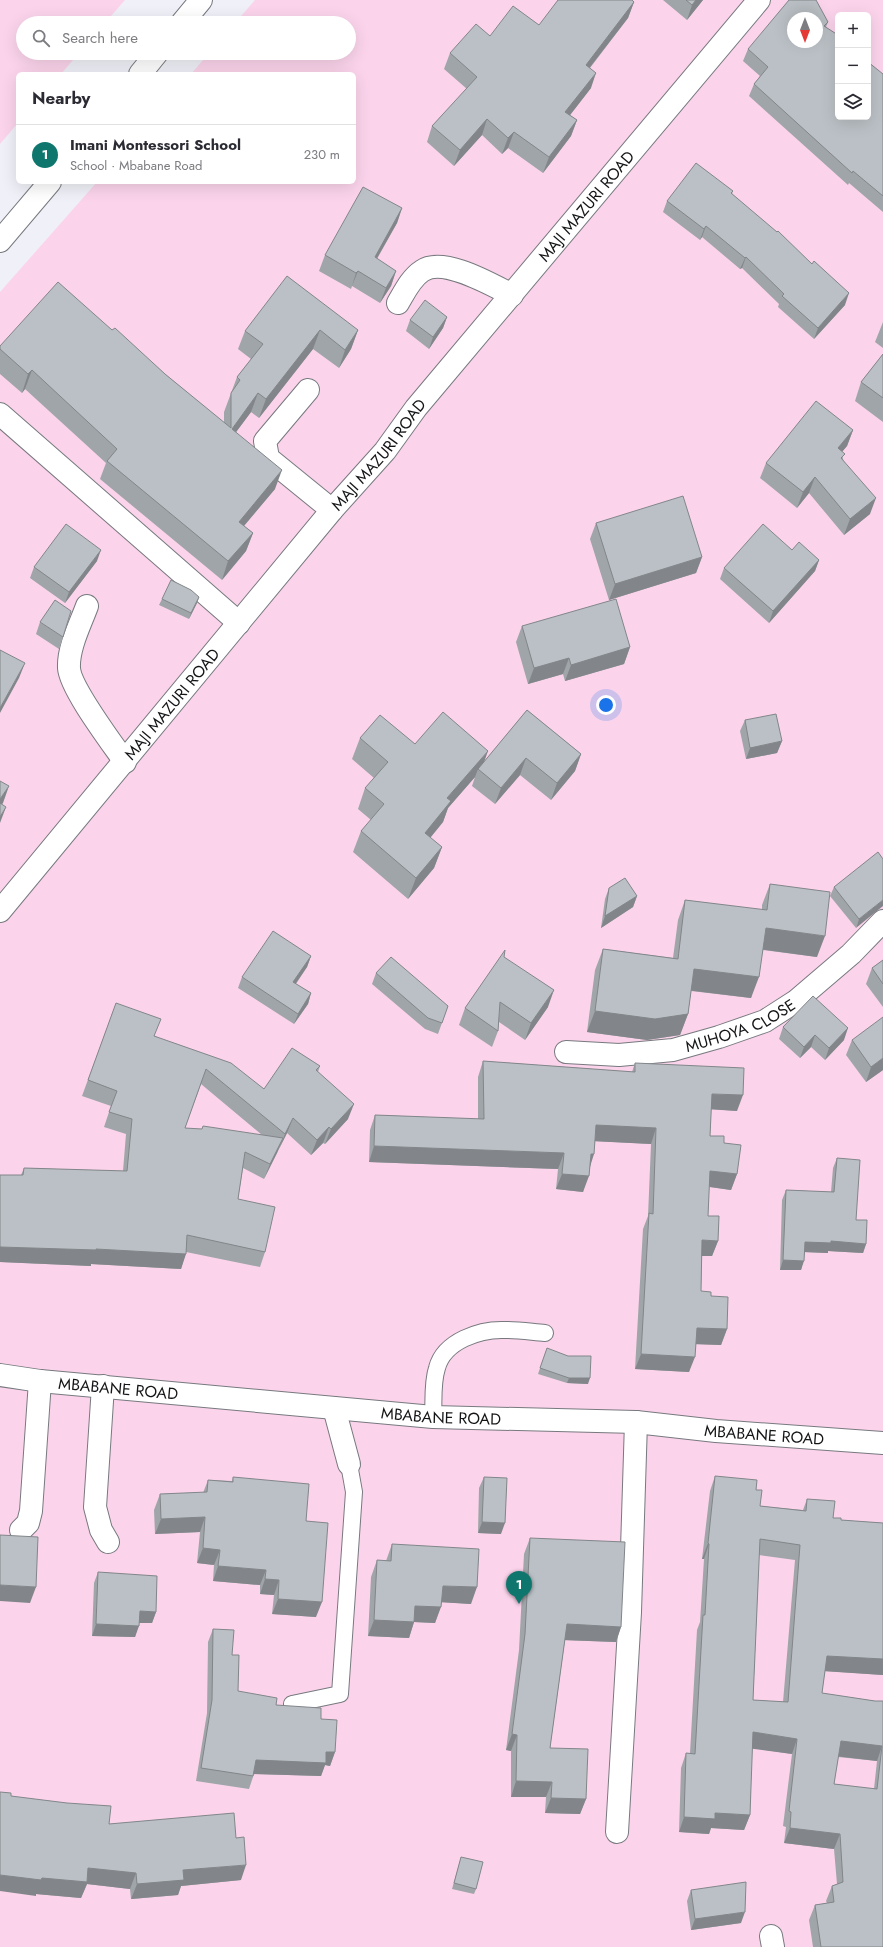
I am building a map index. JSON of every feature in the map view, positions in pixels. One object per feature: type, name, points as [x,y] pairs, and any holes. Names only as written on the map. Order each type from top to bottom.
[{"type":"street","points":[[188,16],[201,0]]},
{"type":"street","name":"MAJI MAZURI ROAD","points":[[0,911],[125,762],[332,510],[385,451],[416,408],[759,0]]},
{"type":"street","points":[[142,72],[151,60]]},
{"type":"street","points":[[0,241],[48,184]]},
{"type":"street","points":[[398,303],[413,280],[422,271],[431,268],[452,268],[466,272],[512,295]]},
{"type":"street","points":[[308,390],[265,441],[265,450],[268,458],[332,510]]},
{"type":"street","points":[[0,414],[239,623]]},
{"type":"street","points":[[87,606],[72,649],[69,668],[74,684],[92,716],[125,762]]},
{"type":"street","name":"MUHOYA CLOSE","points":[[566,1052],[619,1055],[673,1050],[719,1037],[765,1021],[796,1001],[851,954],[883,921]]},
{"type":"street","name":"MBABANE ROAD","points":[[0,1375],[40,1381],[433,1417],[636,1422],[716,1431],[883,1443]]},
{"type":"street","points":[[21,1530],[28,1523],[31,1511],[40,1381]]},
{"type":"street","points":[[103,1386],[95,1507],[101,1530],[108,1542]]},
{"type":"street","points":[[334,1408],[349,1464]]},
{"type":"street","points":[[617,1832],[630,1612],[636,1422]]},
{"type":"lane","points":[[433,1417],[437,1367],[442,1356],[450,1348],[468,1337],[485,1332],[504,1330],[545,1333]]},
{"type":"lane","points":[[292,1704],[340,1694],[354,1492],[349,1464]]},
{"type":"shaded area","points":[[0,0],[125,0],[111,16],[16,16],[16,60],[73,60],[63,72],[16,72],[16,125],[0,144]]},
{"type":"shaded area","points":[[255,0],[883,0],[883,1947],[0,1947],[0,292],[95,184],[356,184],[356,72],[193,72],[203,60],[356,60],[356,16],[241,16]]},
{"type":"building","points":[[558,0],[632,0],[634,2],[586,65],[596,73],[565,112],[577,120],[549,157],[514,132],[508,138],[487,119],[460,150],[432,126],[477,77],[450,53],[476,24],[490,36],[513,6],[539,25]]},
{"type":"building","points":[[686,0],[696,0],[692,5]]},
{"type":"building","points":[[789,0],[816,0],[823,12],[787,12],[787,48],[823,48],[823,13],[828,22],[824,26],[835,33],[835,120],[871,120],[871,64],[883,74],[883,196],[853,171],[852,173],[754,84],[768,67],[748,49]]},
{"type":"building","points":[[696,163],[733,191],[731,193],[777,232],[778,231],[812,264],[814,261],[849,293],[818,328],[782,296],[784,294],[746,257],[745,258],[706,226],[704,229],[667,201]]},
{"type":"building","points":[[363,187],[402,208],[375,257],[396,271],[386,288],[358,271],[356,273],[325,255]]},
{"type":"building","points":[[287,276],[358,330],[345,350],[320,330],[266,399],[258,393],[232,429],[282,470],[239,522],[253,533],[228,561],[107,461],[117,449],[32,370],[28,374],[0,349],[0,346],[58,282],[112,330],[115,328],[165,374],[231,428],[231,393],[240,380],[237,377],[263,344],[245,331]]},
{"type":"building","points":[[425,300],[447,317],[433,337],[410,320]]},
{"type":"building","points":[[883,354],[883,398],[861,382]]},
{"type":"building","points":[[816,401],[853,430],[838,448],[845,454],[841,458],[876,498],[850,519],[815,477],[803,492],[766,463]]},
{"type":"building","points":[[683,496],[702,557],[615,584],[596,523]]},
{"type":"building","points":[[66,524],[101,550],[69,592],[34,567]]},
{"type":"building","points":[[763,524],[792,550],[799,542],[819,560],[773,611],[724,568]]},
{"type":"building","points":[[171,580],[191,590],[199,597],[191,613],[162,599]]},
{"type":"building","points":[[616,599],[630,647],[571,665],[569,658],[534,668],[522,626]]},
{"type":"building","points":[[55,600],[71,611],[63,637],[40,622]]},
{"type":"building","points":[[0,650],[25,663],[0,708]]},
{"type":"building","points":[[527,710],[581,754],[557,783],[526,758],[501,788],[478,769]]},
{"type":"building","points":[[443,712],[488,751],[447,798],[451,801],[425,833],[442,847],[416,878],[361,831],[384,804],[365,788],[388,762],[360,738],[380,715],[415,744]]},
{"type":"building","points":[[776,714],[782,741],[750,748],[745,720]]},
{"type":"building","points":[[0,781],[9,786],[0,799]]},
{"type":"building","points":[[0,803],[6,807],[0,817]]},
{"type":"building","points":[[878,852],[883,859],[883,900],[859,919],[834,887]]},
{"type":"building","points":[[625,878],[637,896],[605,916],[609,888]]},
{"type":"building","points":[[770,884],[830,892],[825,936],[766,928],[759,977],[694,969],[688,1014],[655,1019],[595,1011],[603,949],[678,959],[685,900],[767,910]]},
{"type":"building","points":[[273,931],[311,956],[293,982],[311,993],[298,1014],[242,977]]},
{"type":"building","points":[[505,950],[504,957],[554,990],[531,1023],[500,1002],[498,1031],[465,1008]]},
{"type":"building","points":[[391,957],[448,1006],[442,1023],[428,1018],[376,973]]},
{"type":"building","points":[[883,960],[883,984],[872,968]]},
{"type":"building","points":[[813,996],[848,1028],[829,1048],[815,1035],[804,1047],[783,1027]]},
{"type":"building","points":[[116,1003],[161,1019],[154,1036],[231,1063],[264,1089],[292,1048],[320,1066],[316,1070],[354,1104],[331,1129],[329,1127],[317,1140],[293,1118],[285,1134],[206,1069],[185,1128],[202,1129],[203,1126],[283,1138],[270,1164],[245,1152],[238,1199],[275,1207],[265,1252],[187,1235],[186,1254],[96,1249],[0,1247],[0,1175],[23,1175],[24,1168],[127,1171],[132,1119],[109,1112],[117,1091],[88,1080]]},
{"type":"building","points":[[883,1017],[883,1058],[871,1067],[852,1040]]},
{"type":"building","points":[[483,1061],[635,1072],[635,1063],[744,1068],[743,1095],[712,1094],[710,1136],[724,1136],[724,1143],[741,1145],[737,1174],[710,1171],[708,1216],[719,1216],[718,1241],[702,1240],[701,1291],[711,1292],[711,1296],[728,1297],[727,1329],[697,1328],[695,1357],[641,1354],[649,1213],[653,1214],[656,1128],[596,1125],[594,1154],[591,1154],[589,1176],[562,1174],[564,1153],[374,1146],[375,1115],[484,1119]]},
{"type":"building","points":[[837,1158],[860,1160],[856,1220],[867,1220],[866,1244],[831,1241],[831,1243],[805,1242],[804,1261],[783,1260],[786,1190],[834,1192]]},
{"type":"building","points":[[547,1348],[568,1356],[591,1356],[590,1378],[569,1378],[540,1368]]},
{"type":"building","points":[[715,1476],[757,1480],[756,1490],[762,1490],[760,1506],[806,1511],[807,1499],[835,1501],[833,1518],[883,1523],[883,1659],[827,1656],[822,1693],[883,1701],[883,1947],[821,1947],[815,1905],[834,1902],[832,1886],[843,1882],[840,1834],[790,1828],[791,1812],[789,1811],[797,1739],[753,1732],[750,1815],[715,1813],[715,1819],[684,1817],[686,1753],[695,1754],[703,1615],[705,1615],[708,1543]],"holes":[[[760,1539],[800,1545],[788,1702],[753,1700]],[[841,1741],[882,1746],[877,1789],[834,1784]]]},
{"type":"building","points":[[233,1477],[309,1484],[306,1521],[328,1523],[322,1602],[278,1599],[279,1580],[265,1579],[266,1570],[218,1566],[220,1550],[203,1548],[205,1517],[161,1519],[160,1494],[207,1492],[208,1480],[233,1482]]},
{"type":"building","points":[[484,1477],[507,1478],[505,1523],[482,1522]]},
{"type":"building","points":[[0,1535],[38,1537],[36,1587],[0,1585]]},
{"type":"building","points":[[530,1538],[625,1542],[621,1627],[567,1624],[550,1748],[588,1749],[586,1799],[551,1798],[552,1782],[516,1781],[517,1735],[512,1734],[525,1634]]},
{"type":"building","points":[[392,1544],[479,1549],[477,1587],[443,1586],[441,1607],[415,1606],[414,1622],[374,1620],[377,1560],[391,1561]]},
{"type":"building","points":[[98,1572],[157,1576],[156,1612],[140,1611],[139,1626],[96,1624]]},
{"type":"building","points":[[213,1629],[234,1630],[232,1655],[239,1655],[238,1691],[277,1698],[276,1705],[321,1708],[321,1719],[337,1720],[335,1752],[326,1752],[326,1763],[256,1760],[253,1776],[201,1768],[212,1700]]},
{"type":"building","points":[[0,1792],[11,1793],[11,1796],[67,1803],[111,1806],[109,1824],[234,1813],[236,1838],[244,1837],[246,1865],[183,1870],[184,1880],[137,1884],[136,1873],[88,1868],[87,1882],[42,1878],[41,1880],[0,1875]]},
{"type":"building","points":[[461,1857],[483,1862],[476,1889],[454,1883]]},
{"type":"building","points":[[746,1882],[745,1912],[695,1919],[691,1890]]},
{"type":"place","name":"Imani Montessori School","points":[[519,1604]]}]
